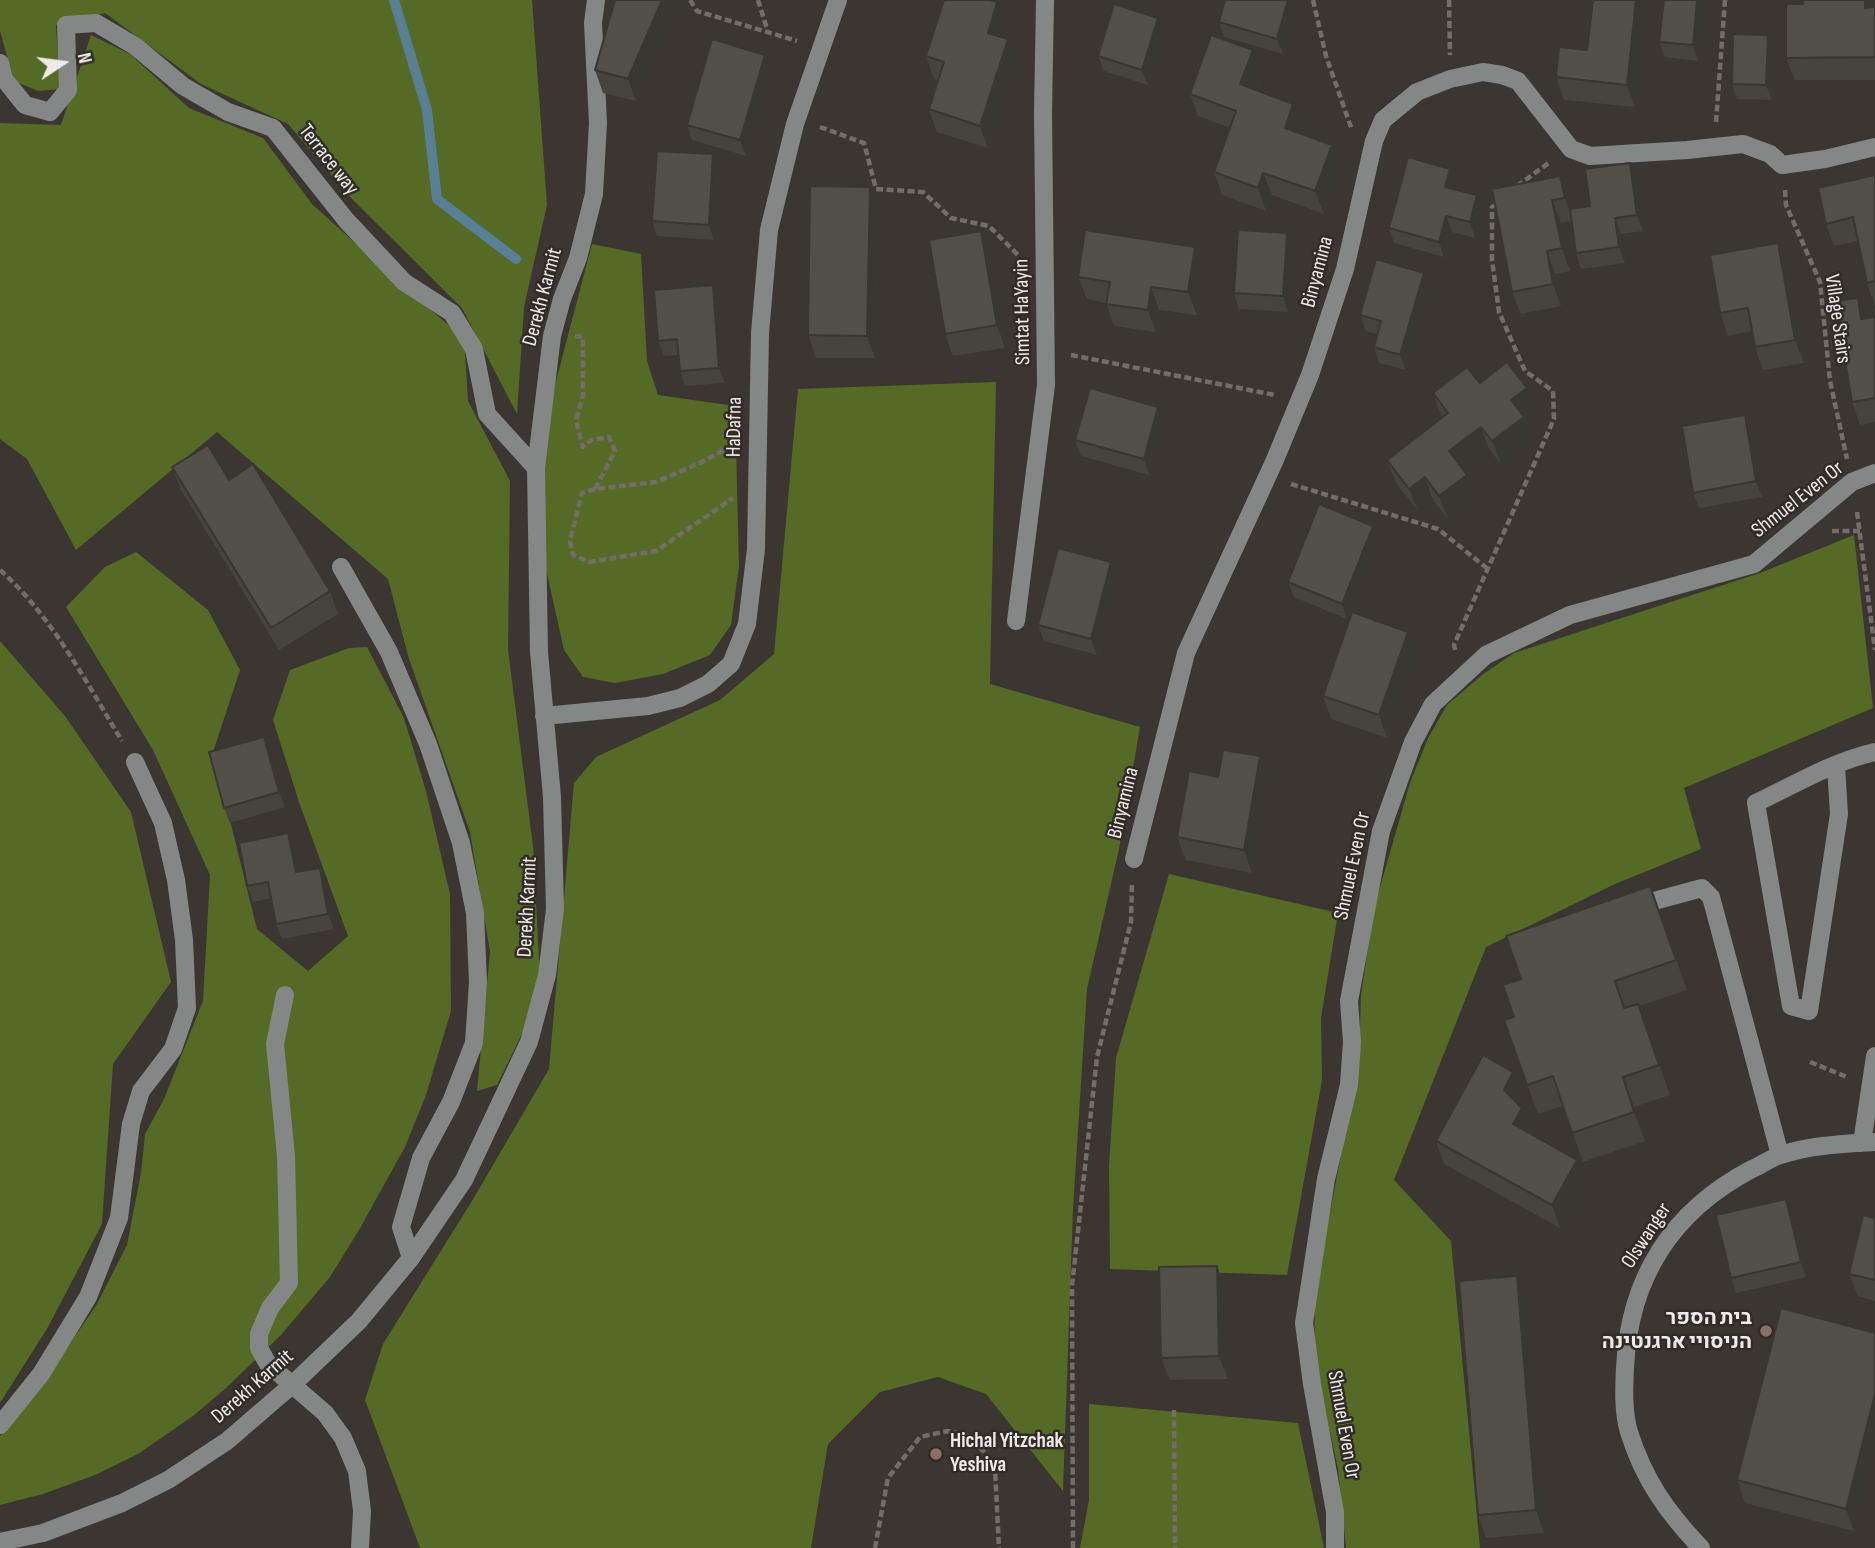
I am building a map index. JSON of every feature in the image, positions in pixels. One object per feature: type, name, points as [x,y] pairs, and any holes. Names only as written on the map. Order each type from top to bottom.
[{"type":"street","name":"Derekh Karmit","points":[[586,0],[593,23]]},
{"type":"street","name":"Derekh Karmit","points":[[0,1542],[44,1541],[168,1480],[227,1441],[292,1385],[359,1321],[411,1258],[464,1180],[529,1042],[547,975],[555,909],[552,797],[539,652],[536,468],[554,330],[562,299],[578,258],[594,194],[598,123],[593,23],[596,0]]},
{"type":"street","name":"HaDafna","points":[[544,716],[648,706],[680,698],[708,684],[731,664],[747,624],[756,549],[760,333],[769,229],[797,118],[838,0]]},
{"type":"street","name":"Simtat HaYayin","points":[[1016,621],[1046,385],[1043,113],[1045,0]]},
{"type":"street","name":"Terrace way","points":[[0,63],[4,79],[25,105],[50,113],[68,90],[66,26],[96,23],[135,46],[183,86],[228,112],[273,128],[346,220],[404,282],[452,313],[474,349],[486,414],[536,468]]},
{"type":"street","name":"Binyamina","points":[[1134,859],[1186,653],[1300,400],[1345,269],[1366,171],[1383,120],[1416,92],[1450,79],[1483,72],[1518,81],[1571,149]]},
{"type":"street","points":[[1571,149],[1590,156],[1743,144],[1770,154],[1782,164],[1825,159],[1875,147]]},
{"type":"street","name":"Shmuel Even Or","points":[[1335,1548],[1335,1513],[1304,1323],[1326,1179],[1349,1085],[1352,1042],[1349,1001],[1381,831],[1413,742],[1433,704],[1486,655],[1570,615],[1755,564],[1852,482],[1875,473]]},
{"type":"street","points":[[341,567],[388,652],[428,744],[461,843],[475,913],[478,982],[474,1042],[451,1102],[418,1168],[401,1227],[411,1258]]},
{"type":"street","points":[[1836,766],[1839,814],[1810,1011],[1791,1006],[1756,803],[1857,756],[1875,752]]},
{"type":"street","points":[[0,1425],[41,1374],[88,1297],[119,1218],[131,1124],[142,1091],[173,1049],[187,1008],[184,940],[176,880],[163,824],[135,762]]},
{"type":"street","points":[[1612,913],[1702,888],[1711,897],[1780,1155]]},
{"type":"street","points":[[285,995],[275,1044],[286,1156],[289,1283],[270,1308],[259,1334],[259,1349],[268,1364],[325,1413],[343,1438],[357,1471],[362,1511],[360,1548]]},
{"type":"street","points":[[1868,1143],[1875,1056]]},
{"type":"street","name":"Olswanger","points":[[1701,1548],[1672,1518],[1644,1472],[1628,1429],[1624,1389],[1626,1342],[1638,1292],[1660,1251],[1692,1209],[1733,1179],[1780,1155],[1830,1144],[1868,1143]]},
{"type":"path","points":[[690,0],[697,11],[821,49]]},
{"type":"path","points":[[758,0],[768,32]]},
{"type":"path","points":[[1313,0],[1326,56],[1366,171]]},
{"type":"path","points":[[1449,0],[1450,79]]},
{"type":"path","points":[[1714,147],[1725,0]]},
{"type":"path","points":[[797,118],[864,143],[876,189],[923,192],[951,218],[989,226],[1045,282]]},
{"type":"path","points":[[1509,193],[1571,149]]},
{"type":"path","name":"Village Stairs","points":[[1782,164],[1786,205],[1820,282],[1830,381],[1861,531],[1875,650]]},
{"type":"path","points":[[1460,679],[1454,645],[1554,419],[1553,391],[1525,372],[1499,312],[1492,260],[1492,207],[1501,200]]},
{"type":"path","points":[[554,330],[583,337],[583,395],[576,421],[583,447],[591,440],[609,437],[615,452],[595,489]]},
{"type":"path","points":[[1046,350],[1300,400]]},
{"type":"path","points":[[757,482],[656,551],[589,562],[573,555],[570,541],[582,493],[656,482],[700,463],[758,432]]},
{"type":"path","points":[[1267,477],[1438,529],[1488,569]]},
{"type":"path","points":[[0,570],[23,591],[77,667],[135,762]]},
{"type":"path","points":[[1073,1548],[1072,1286],[1097,1057],[1131,922],[1134,859]]},
{"type":"path","points":[[1810,1062],[1873,1087]]},
{"type":"path","points":[[1174,1410],[1175,1548]]},
{"type":"path","points":[[875,1548],[888,1478],[920,1437],[947,1431],[967,1435],[984,1452],[995,1469],[999,1548]]},
{"type":"green space","points":[[0,0],[532,0],[547,205],[524,307],[517,414],[462,308],[352,199],[288,124],[201,84],[105,13],[56,25],[60,89],[38,91],[14,81],[0,31]]},
{"type":"green space","points":[[91,35],[130,54],[189,108],[263,138],[312,204],[464,338],[468,401],[510,481],[508,650],[533,846],[541,995],[497,1085],[477,1091],[490,952],[470,832],[409,659],[388,579],[217,432],[76,550],[27,459],[0,439],[0,123],[61,125]]},
{"type":"green space","points":[[592,244],[641,254],[647,361],[658,395],[735,406],[739,566],[731,625],[710,655],[663,674],[615,683],[583,677],[564,650],[546,569],[541,438]]},
{"type":"green space","points":[[996,382],[990,684],[1140,727],[1119,849],[1087,989],[1073,1208],[1063,1491],[986,1394],[938,1377],[880,1392],[828,1444],[811,1548],[420,1548],[365,1400],[383,1344],[472,1201],[549,1069],[574,783],[596,757],[720,700],[774,654],[798,389]]},
{"type":"green space","points":[[1854,535],[1873,708],[1684,788],[1701,849],[1615,884],[1486,947],[1394,1180],[1451,1241],[1480,1548],[1346,1548],[1338,1469],[1314,1358],[1315,1292],[1359,1060],[1361,995],[1374,908],[1410,783],[1428,738],[1447,705],[1482,675],[1514,653],[1760,573]]},
{"type":"green space","points":[[136,552],[208,610],[240,670],[213,752],[257,929],[308,971],[348,936],[300,805],[273,720],[290,670],[349,648],[367,647],[404,718],[426,791],[450,894],[451,1011],[426,1095],[405,1147],[330,1277],[281,1335],[193,1416],[138,1454],[95,1475],[43,1494],[0,1505],[0,1436],[63,1354],[97,1304],[127,1245],[141,1173],[145,1134],[164,1099],[203,1001],[210,875],[153,750],[66,607],[105,567]]},
{"type":"green space","points":[[0,641],[65,716],[131,812],[171,982],[113,1064],[102,1224],[48,1327],[0,1403]]},
{"type":"green space","points":[[1169,874],[1338,913],[1321,1018],[1322,1080],[1287,1275],[1110,1269],[1109,1166],[1116,1058]]},
{"type":"green space","points":[[1089,1404],[1298,1423],[1324,1548],[1080,1548],[1089,1500]]},
{"type":"building","points":[[615,0],[662,0],[628,79],[595,70]]},
{"type":"building","points":[[944,0],[997,2],[988,33],[1008,39],[980,126],[929,109],[944,62],[926,56]]},
{"type":"building","points":[[1225,0],[1288,0],[1277,39],[1219,22]]},
{"type":"building","points":[[1593,0],[1636,0],[1627,85],[1556,77],[1559,47],[1587,50]]},
{"type":"building","points":[[1664,0],[1697,0],[1693,45],[1659,42]]},
{"type":"building","points":[[1803,0],[1865,0],[1865,8],[1875,7],[1875,57],[1786,58],[1786,4],[1803,4]]},
{"type":"building","points":[[1114,4],[1158,18],[1142,70],[1098,56]]},
{"type":"building","points":[[1733,34],[1768,35],[1766,85],[1732,84]]},
{"type":"building","points":[[1211,35],[1253,50],[1240,84],[1293,104],[1285,128],[1332,145],[1315,191],[1263,173],[1258,188],[1214,172],[1236,111],[1190,94]]},
{"type":"building","points":[[712,39],[765,55],[740,140],[687,125]]},
{"type":"building","points":[[657,151],[713,154],[709,225],[652,221]]},
{"type":"building","points":[[1408,157],[1450,169],[1445,187],[1477,195],[1470,222],[1446,216],[1439,242],[1389,228]]},
{"type":"building","points":[[1630,163],[1637,215],[1615,218],[1619,247],[1576,253],[1570,209],[1590,206],[1585,169]]},
{"type":"building","points":[[1875,175],[1875,281],[1867,283],[1853,217],[1826,224],[1818,188]]},
{"type":"building","points":[[1560,176],[1565,198],[1552,200],[1562,248],[1547,251],[1553,284],[1512,292],[1492,189]]},
{"type":"building","points":[[810,186],[870,187],[867,336],[808,335]]},
{"type":"building","points":[[1085,230],[1195,247],[1188,292],[1151,287],[1148,310],[1106,304],[1110,282],[1078,277]]},
{"type":"building","points":[[1238,230],[1287,233],[1283,296],[1234,293]]},
{"type":"building","points":[[981,231],[997,325],[945,334],[929,240]]},
{"type":"building","points":[[1778,243],[1795,340],[1755,347],[1748,308],[1720,313],[1710,255]]},
{"type":"building","points":[[1376,259],[1424,273],[1400,355],[1374,347],[1381,321],[1360,315]]},
{"type":"building","points":[[713,285],[719,368],[680,371],[677,339],[658,341],[654,290]]},
{"type":"building","points":[[1858,298],[1861,319],[1875,317],[1875,398],[1852,402],[1835,301]]},
{"type":"building","points":[[1507,362],[1527,388],[1511,400],[1524,417],[1492,441],[1481,427],[1449,451],[1467,475],[1439,496],[1425,477],[1409,489],[1387,460],[1448,413],[1433,393],[1467,367],[1480,383]]},
{"type":"building","points":[[1090,388],[1158,407],[1144,459],[1075,440]]},
{"type":"building","points":[[1745,415],[1756,481],[1693,493],[1682,426]]},
{"type":"building","points":[[208,445],[229,480],[253,464],[330,591],[271,628],[172,467]]},
{"type":"building","points":[[1319,504],[1373,526],[1342,604],[1288,582]]},
{"type":"building","points":[[1058,548],[1111,562],[1091,639],[1038,625]]},
{"type":"building","points":[[1352,612],[1408,632],[1379,715],[1323,696]]},
{"type":"building","points":[[264,737],[279,792],[224,808],[209,752]]},
{"type":"building","points":[[1223,750],[1260,756],[1244,850],[1177,837],[1189,771],[1218,777]]},
{"type":"building","points":[[288,833],[296,872],[320,868],[328,914],[276,924],[268,882],[247,886],[239,843]]},
{"type":"building","points":[[1650,886],[1676,960],[1615,981],[1624,1008],[1638,1004],[1659,1065],[1623,1077],[1634,1112],[1572,1133],[1553,1076],[1527,1085],[1504,1020],[1514,1017],[1503,985],[1521,979],[1506,936]]},
{"type":"building","points":[[1483,1055],[1513,1072],[1504,1090],[1522,1108],[1513,1124],[1577,1160],[1552,1205],[1436,1141]]},
{"type":"building","points":[[1786,1199],[1801,1262],[1731,1278],[1716,1215]]},
{"type":"building","points":[[1863,1215],[1875,1218],[1875,1280],[1849,1274]]},
{"type":"building","points":[[1217,1266],[1219,1356],[1161,1358],[1159,1267]]},
{"type":"building","points":[[1517,1276],[1536,1510],[1478,1515],[1459,1281]]},
{"type":"building","points":[[1781,1308],[1875,1333],[1875,1394],[1846,1509],[1737,1480]]},
{"type":"waterway","points":[[394,0],[427,110],[437,199],[516,259]]},
{"type":"place","name":"בית הספר הניסויי ארגנטינה","points":[[1766,1331]]},
{"type":"place","name":"Hichal Yitzchak Yeshiva","points":[[936,1454]]}]
